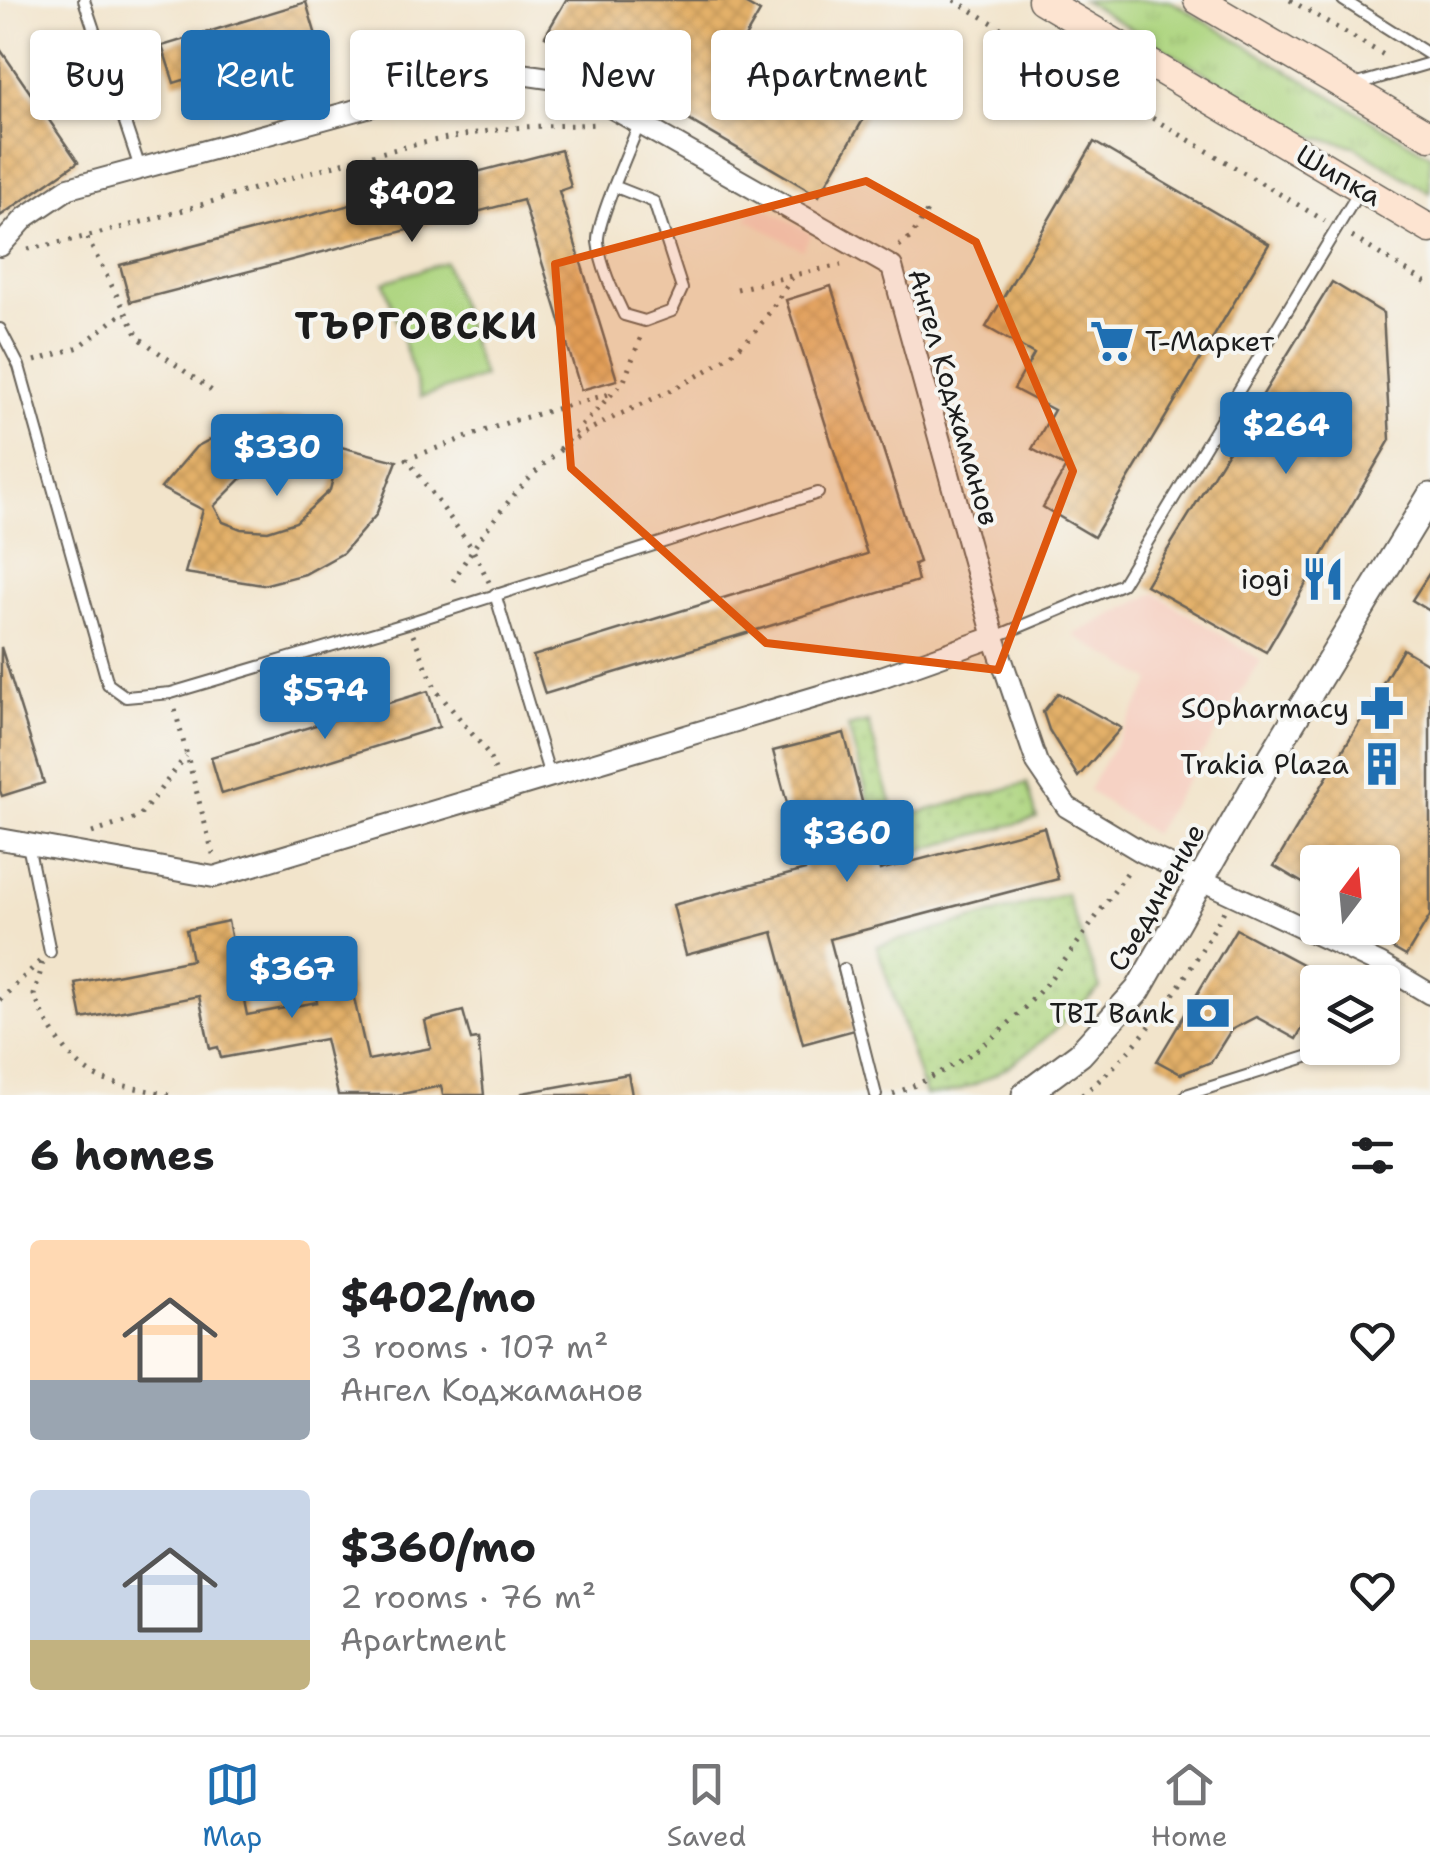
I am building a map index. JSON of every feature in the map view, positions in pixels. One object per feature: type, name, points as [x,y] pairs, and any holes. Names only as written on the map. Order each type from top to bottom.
[{"type":"main road","name":"Шипка","points":[[1042,0],[1430,229]]},
{"type":"main road","points":[[1198,0],[1430,136]]},
{"type":"street","name":"Ангел Коджаманов","points":[[9,248],[46,200],[69,188],[500,71],[564,80],[892,267],[994,637],[1037,763],[1067,807],[1142,852],[1202,878],[1360,965]]},
{"type":"street","name":"Съединение","points":[[1025,1095],[1080,1054],[1138,990],[1430,496]]},
{"type":"street","points":[[0,839],[219,875],[876,679],[994,637]]},
{"type":"street","name":"Ангел Коджаманов","points":[[1400,983],[1430,994]]},
{"type":"lane","points":[[84,0],[140,169]]},
{"type":"lane","points":[[1343,0],[1430,59],[1410,70],[1346,88]]},
{"type":"lane","points":[[616,187],[654,202],[682,289],[672,312],[645,321],[624,315],[607,280],[597,238],[616,187],[640,123]]},
{"type":"lane","points":[[994,637],[1122,584],[1361,188]]},
{"type":"lane","points":[[0,329],[18,366],[108,684],[126,697],[171,692],[408,624],[818,493]]},
{"type":"lane","points":[[495,594],[550,776]]},
{"type":"lane","points":[[39,847],[50,952]]},
{"type":"lane","points":[[844,968],[876,1095]]},
{"type":"lane","points":[[1186,1095],[1300,1059]]},
{"type":"path","points":[[954,0],[1430,285]]},
{"type":"path","points":[[1290,0],[1410,70]]},
{"type":"path","points":[[9,248],[87,238],[380,155],[503,129],[640,123]]},
{"type":"path","points":[[737,289],[878,256],[911,237],[928,210]]},
{"type":"path","points":[[87,238],[138,338],[212,391]]},
{"type":"path","points":[[548,462],[589,430],[705,375],[743,344],[794,276]]},
{"type":"path","points":[[18,366],[79,347],[123,313]]},
{"type":"path","points":[[453,581],[472,548],[613,393],[635,362],[645,321]]},
{"type":"path","points":[[495,594],[472,548],[407,459],[509,422],[613,393]]},
{"type":"path","points":[[408,624],[436,690],[487,752],[504,790]]},
{"type":"path","points":[[171,692],[219,875]]},
{"type":"path","points":[[39,847],[139,817],[186,756]]},
{"type":"path","points":[[890,1095],[938,1076],[1019,1018],[1059,974],[1142,852]]},
{"type":"path","points":[[1082,1095],[1113,1070],[1164,1012],[1232,896]]},
{"type":"path","points":[[0,1000],[50,952]]},
{"type":"path","points":[[50,952],[38,972],[34,995],[46,1022],[98,1078],[170,1095]]},
{"type":"highlighted area","points":[[866,181],[976,242],[1073,471],[998,670],[766,643],[571,468],[555,264]]},
{"type":"shaded area","points":[[756,203],[811,234],[802,250],[747,219]]},
{"type":"shaded area","points":[[1155,593],[1261,660],[1153,834],[1088,790],[1152,681],[1073,635]]},
{"type":"green space","points":[[1083,0],[1169,0],[1430,155],[1430,193],[1354,146],[1310,136],[1156,44],[1156,30],[1133,30]]},
{"type":"green space","points":[[445,262],[483,377],[421,397],[384,282]]},
{"type":"green space","points":[[868,722],[896,819],[1027,783],[1037,818],[886,860],[848,727]]},
{"type":"green space","points":[[1066,894],[1100,988],[1021,1058],[975,1084],[925,1095],[877,946]]},
{"type":"building","points":[[566,0],[739,0],[760,12],[749,30],[711,30],[711,120],[863,120],[819,196],[689,120],[691,30],[548,30]]},
{"type":"building","points":[[306,2],[314,30],[214,30]]},
{"type":"building","points":[[181,40],[181,81],[174,83],[162,46]]},
{"type":"building","points":[[0,49],[30,92],[30,120],[49,120],[78,162],[0,216]]},
{"type":"building","name":"Т-Маркет","points":[[1094,142],[1269,244],[1094,537],[1043,507],[1066,467],[1032,449],[1054,410],[1014,389],[1034,354],[986,327]]},
{"type":"building","points":[[561,150],[571,187],[559,191],[617,380],[581,390],[523,200],[130,302],[120,265]]},
{"type":"building","points":[[1332,282],[1383,313],[1390,440],[1266,652],[1146,585]]},
{"type":"building","points":[[831,286],[919,562],[914,564],[918,581],[545,694],[533,656],[867,554],[786,300]]},
{"type":"building","points":[[300,417],[323,422],[333,445],[397,461],[376,515],[343,553],[305,574],[263,585],[185,573],[203,510],[161,488],[196,447],[245,421]],"holes":[[[337,462],[330,490],[296,522],[268,531],[241,529],[223,522],[214,506],[242,478]]]},
{"type":"building","points":[[1430,572],[1430,611],[1412,600]]},
{"type":"building","points":[[1,647],[44,783],[2,796],[0,791]]},
{"type":"building","name":"Trakia Plaza","points":[[1403,649],[1430,665],[1430,916],[1406,956],[1387,945],[1400,945],[1400,845],[1300,845],[1300,881],[1274,866]]},
{"type":"building","points":[[428,691],[439,727],[222,794],[211,757]]},
{"type":"building","points":[[1058,693],[1121,728],[1078,777],[1049,730],[1043,712]]},
{"type":"building","points":[[844,733],[880,870],[1044,827],[1058,879],[830,939],[854,1030],[803,1044],[773,932],[686,955],[673,905],[805,870],[773,751]]},
{"type":"building","points":[[228,921],[247,1015],[317,1002],[310,971],[346,963],[368,1060],[431,1048],[425,1021],[463,1011],[471,1040],[478,1039],[484,1095],[443,1095],[441,1086],[397,1095],[338,1095],[325,1039],[221,1058],[218,1047],[210,1049],[199,996],[82,1019],[75,983],[192,960],[186,930]]},
{"type":"building","points":[[1236,929],[1304,965],[1300,965],[1300,1032],[1296,1039],[1256,1017],[1231,1030],[1211,1062],[1181,1074],[1157,1061]]},
{"type":"building","points":[[628,1074],[632,1095],[522,1095],[522,1093]]},
{"type":"place","name":"Т-Маркет","points":[[1112,341]]},
{"type":"place","name":"iogi","points":[[1323,579]]},
{"type":"place","name":"SOpharmacy","points":[[1382,708]]},
{"type":"place","name":"Trakia Plaza","points":[[1382,764]]},
{"type":"place","name":"TBI Bank","points":[[1208,1013]]},
{"type":"district","name":"ТЪРГОВСКИ","points":[[417,326]]}]
